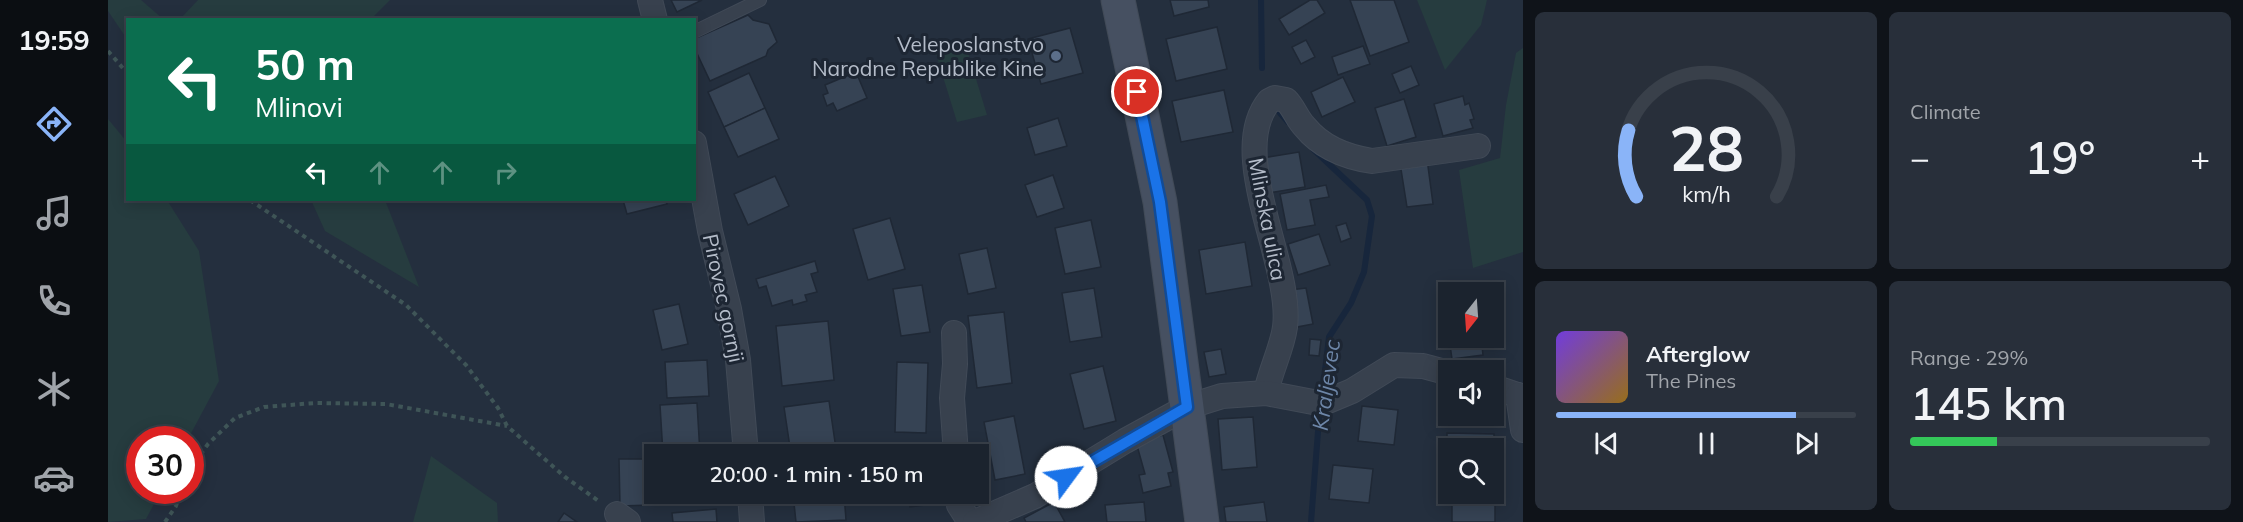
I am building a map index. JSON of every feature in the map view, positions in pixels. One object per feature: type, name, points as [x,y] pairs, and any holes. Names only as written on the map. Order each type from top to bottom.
[{"type":"main road","points":[[1118,0],[1160,202],[1202,522]]},
{"type":"street","points":[[650,0],[654,18]]},
{"type":"street","name":"Mlinska ulica","points":[[1266,393],[1285,326],[1281,287],[1254,155],[1258,125],[1269,101],[1275,98],[1286,100],[1305,128],[1321,143],[1354,159],[1372,160],[1478,146]]},
{"type":"street","name":"Pirovec gornji","points":[[696,154],[710,231],[735,340],[745,444]]},
{"type":"street","points":[[954,333],[955,364],[952,398],[955,444]]},
{"type":"street","points":[[975,522],[1035,496],[1125,441],[1187,407],[1222,396],[1266,393],[1320,401],[1352,391],[1394,365],[1423,366],[1438,370]]},
{"type":"street","points":[[1504,390],[1520,396],[1523,430]]},
{"type":"street","points":[[751,504],[752,522]]},
{"type":"street","points":[[959,504],[970,522]]},
{"type":"lane","points":[[696,31],[760,0]]},
{"type":"path","points":[[108,51],[126,72]]},
{"type":"path","points":[[251,201],[406,305],[465,365],[498,408],[507,426],[565,477],[623,518]]},
{"type":"path","points":[[204,450],[235,418],[264,407],[315,403],[386,404],[507,426]]},
{"type":"path","points":[[165,522],[177,504]]},
{"type":"green space","points":[[108,0],[141,0],[162,18],[126,18],[126,38],[108,11]]},
{"type":"green space","points":[[198,0],[390,0],[372,18],[181,18]]},
{"type":"green space","points":[[1417,0],[1487,0],[1481,25],[1445,70]]},
{"type":"green space","points":[[966,46],[987,115],[957,122],[936,54]]},
{"type":"green space","points":[[1523,48],[1523,252],[1473,268],[1459,170],[1500,158],[1506,105],[1516,53]]},
{"type":"green space","points":[[108,119],[126,141],[126,201],[168,201],[199,251],[219,381],[195,426],[126,426],[126,504],[154,504],[146,519],[108,522]]},
{"type":"green space","points":[[311,201],[385,201],[419,287],[325,231]]},
{"type":"green space","points":[[431,456],[497,503],[498,522],[413,522]]},
{"type":"building","points":[[671,0],[702,0],[677,12]]},
{"type":"building","points":[[1170,0],[1208,0],[1209,7],[1174,16]]},
{"type":"building","points":[[1310,0],[1317,0],[1325,13],[1289,35],[1279,19]]},
{"type":"building","points":[[1350,0],[1394,0],[1409,42],[1370,56]]},
{"type":"building","points":[[748,15],[753,20],[769,24],[777,42],[768,50],[766,56],[710,81],[696,51],[696,38]]},
{"type":"building","points":[[1217,27],[1227,69],[1176,81],[1166,39]]},
{"type":"building","name":"Veleposlanstvo Narodne Republike Kine","points":[[1070,28],[1083,73],[1041,84],[1028,39]]},
{"type":"building","points":[[1306,40],[1315,57],[1301,64],[1292,47]]},
{"type":"building","points":[[1363,46],[1370,64],[1338,75],[1332,57]]},
{"type":"building","points":[[1411,66],[1419,85],[1400,93],[1392,74]]},
{"type":"building","points":[[856,72],[867,98],[837,111],[833,103],[827,106],[823,95],[828,93],[825,85]]},
{"type":"building","points":[[749,73],[765,108],[724,127],[708,92]]},
{"type":"building","points":[[1343,77],[1355,102],[1322,117],[1311,92]]},
{"type":"building","points":[[1224,90],[1233,132],[1181,142],[1172,101]]},
{"type":"building","points":[[1463,96],[1465,105],[1469,103],[1474,119],[1470,120],[1473,128],[1443,136],[1434,104]]},
{"type":"building","points":[[1404,99],[1416,137],[1387,146],[1375,108]]},
{"type":"building","points":[[765,108],[779,139],[738,157],[724,127]]},
{"type":"building","points":[[1058,118],[1067,146],[1035,155],[1027,128]]},
{"type":"building","points":[[1299,152],[1305,187],[1269,193],[1262,158]]},
{"type":"building","points":[[1427,159],[1433,204],[1407,207],[1400,163]]},
{"type":"building","points":[[1053,175],[1064,208],[1037,217],[1025,185]]},
{"type":"building","points":[[775,176],[789,206],[748,225],[734,194]]},
{"type":"building","points":[[1326,185],[1329,197],[1310,200],[1315,225],[1287,230],[1280,194]]},
{"type":"building","points":[[623,201],[666,201],[667,204],[627,214]]},
{"type":"building","points":[[890,218],[905,269],[868,280],[853,229]]},
{"type":"building","points":[[1091,220],[1101,267],[1065,274],[1055,228]]},
{"type":"building","points":[[1346,223],[1351,238],[1341,242],[1336,226]]},
{"type":"building","points":[[1319,234],[1330,265],[1298,275],[1288,244]]},
{"type":"building","points":[[1245,242],[1252,286],[1206,294],[1199,250]]},
{"type":"building","points":[[987,248],[996,288],[968,294],[959,254]]},
{"type":"building","points":[[815,261],[818,272],[811,274],[817,292],[805,295],[807,301],[793,305],[792,300],[772,306],[766,286],[759,288],[756,279]]},
{"type":"building","points":[[922,285],[930,332],[901,336],[893,289]]},
{"type":"building","points":[[1094,288],[1102,337],[1070,342],[1062,293]]},
{"type":"building","points":[[1306,288],[1313,324],[1297,327],[1290,290]]},
{"type":"building","points":[[679,304],[688,344],[662,350],[653,310]]},
{"type":"building","points":[[1004,312],[1012,383],[977,388],[968,316]]},
{"type":"building","points":[[828,321],[834,380],[782,386],[776,326]]},
{"type":"building","points":[[1310,339],[1321,340],[1319,356],[1309,355]]},
{"type":"building","points":[[1450,348],[1482,348],[1483,355],[1452,359]]},
{"type":"building","points":[[1221,349],[1226,374],[1209,377],[1204,352]]},
{"type":"building","points":[[707,360],[709,396],[667,398],[665,362]]},
{"type":"building","points":[[897,362],[928,363],[926,433],[895,432]]},
{"type":"building","points":[[1103,366],[1116,421],[1084,429],[1070,374]]},
{"type":"building","points":[[829,401],[835,444],[790,444],[784,407]]},
{"type":"building","points":[[697,403],[699,444],[662,444],[660,405]]},
{"type":"building","points":[[1362,406],[1398,410],[1394,445],[1358,441]]},
{"type":"building","points":[[1014,416],[1025,474],[995,480],[984,422]]},
{"type":"building","points":[[1253,417],[1257,467],[1222,470],[1218,419]]},
{"type":"building","points":[[1447,433],[1494,434],[1494,438],[1447,438]]},
{"type":"building","points":[[1163,435],[1173,472],[1168,473],[1171,486],[1143,493],[1139,475],[1145,474],[1136,442]]},
{"type":"building","points":[[619,459],[644,459],[644,504],[652,505],[620,506]]},
{"type":"building","points":[[1333,465],[1373,469],[1369,503],[1329,499]]},
{"type":"building","points":[[1054,502],[1065,522],[1026,522],[1024,518]]},
{"type":"building","points":[[1144,502],[1146,522],[1107,522],[1105,505]]},
{"type":"building","points":[[1264,502],[1267,522],[1226,522],[1224,507]]},
{"type":"building","points":[[794,504],[845,504],[846,520],[796,522]]},
{"type":"building","points":[[910,504],[932,504],[910,507]]},
{"type":"building","points":[[1452,504],[1495,504],[1495,522],[1452,522]]},
{"type":"building","points":[[716,509],[717,522],[673,522],[672,513]]},
{"type":"building","points":[[564,513],[577,522],[558,522]]},
{"type":"waterway","name":"Kraljevec","points":[[1261,0],[1262,68]]},
{"type":"waterway","name":"Kraljevec","points":[[1280,113],[1288,122]]},
{"type":"waterway","name":"Kraljevec","points":[[1313,149],[1367,200],[1372,216],[1364,272],[1351,303],[1329,337],[1322,396]]},
{"type":"waterway","name":"Kraljevec","points":[[1311,522],[1320,406]]},
{"type":"place","name":"Veleposlanstvo Narodne Republike Kine","points":[[1056,56]]},
{"type":"route","points":[[1066,477],[1187,407],[1160,202],[1137,92]]}]
